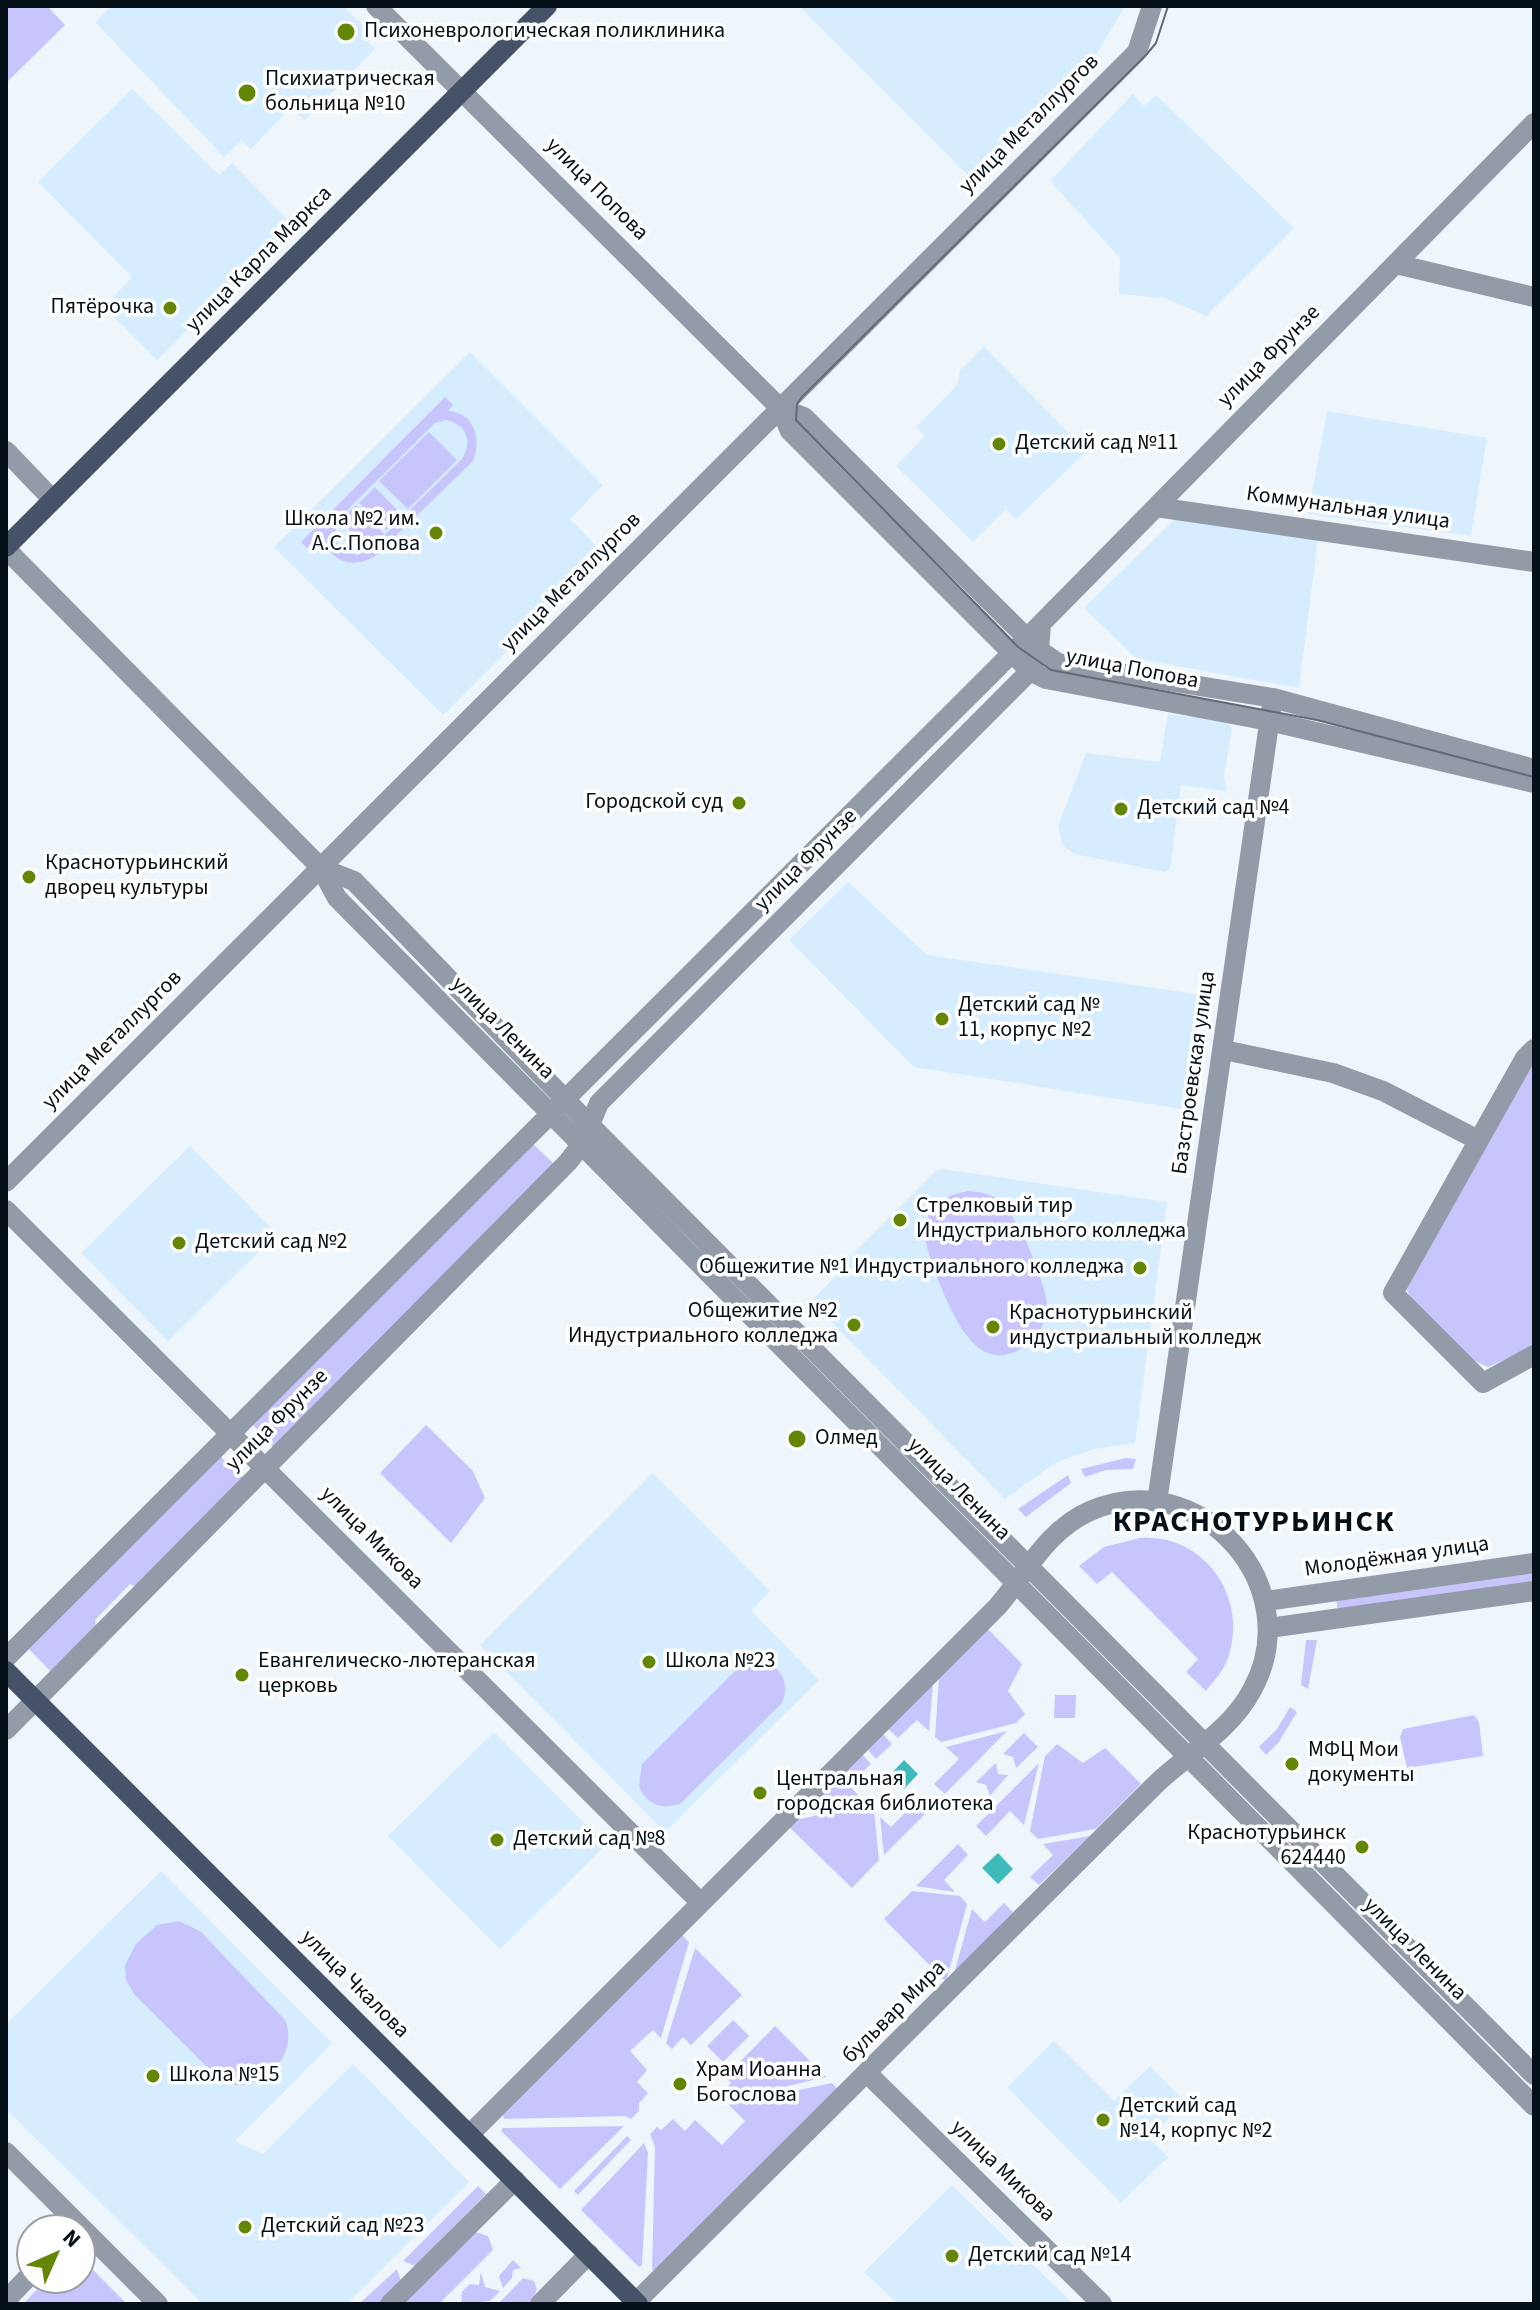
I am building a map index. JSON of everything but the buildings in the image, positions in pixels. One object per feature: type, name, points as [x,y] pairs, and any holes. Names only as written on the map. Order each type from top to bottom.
[{"type":"main road","name":"улица Карла Маркса","points":[[6,548],[547,6]]},
{"type":"main road","name":"улица Чкалова","points":[[6,1671],[477,2128],[515,2180],[637,2303]]},
{"type":"street","name":"улица Попова","points":[[376,6],[780,408],[804,417],[1030,641],[1058,663],[1273,698],[1534,769]]},
{"type":"street","name":"улица Металлургов","points":[[6,1182],[1137,52],[1152,6]]},
{"type":"street","name":"улица Фрунзе","points":[[6,1658],[558,1106],[1030,641],[1156,507],[1534,123]]},
{"type":"street","points":[[1396,264],[1534,297]]},
{"type":"street","points":[[6,451],[53,500]]},
{"type":"street","name":"Коммунальная улица","points":[[1156,507],[1534,562]]},
{"type":"street","name":"улица Ленина","points":[[6,548],[321,868],[337,898],[558,1106],[589,1124],[1195,1749],[1534,2075]]},
{"type":"street","name":"улица Фрунзе","points":[[6,1730],[568,1162],[582,1144],[599,1103],[1030,671],[1030,641]]},
{"type":"street","name":"улица Попова","points":[[1030,671],[1046,679],[1269,721],[1534,783]]},
{"type":"street","name":"Базстроевская улица","points":[[1157,1502],[1273,698]]},
{"type":"street","points":[[1534,1049],[1478,1140],[1393,1293],[1483,1383],[1534,1355]]},
{"type":"street","points":[[1224,1050],[1333,1073],[1383,1091],[1478,1140]]},
{"type":"street","name":"улица Ленина","points":[[558,1106],[582,1144],[997,1548]]},
{"type":"street","name":"улица Микова","points":[[6,1210],[701,1903]]},
{"type":"street","name":"бульвар Мира","points":[[637,2303],[1195,1749],[1225,1725],[1252,1692],[1264,1661],[1269,1628],[1266,1601],[1251,1565],[1231,1538],[1197,1514],[1157,1502],[1124,1502],[1084,1514],[1045,1544],[1023,1575]]},
{"type":"street","name":"Молодёжная улица","points":[[1266,1601],[1534,1563]]},
{"type":"street","points":[[477,2128],[1023,1575]]},
{"type":"street","points":[[1269,1628],[1534,1591]]},
{"type":"street","name":"улица Ленина","points":[[1218,1771],[1534,2106]]},
{"type":"street","name":"улица Микова","points":[[868,2074],[1102,2304]]},
{"type":"street","points":[[6,2152],[63,2214]]},
{"type":"street","points":[[390,2304],[515,2180]]},
{"type":"street","points":[[96,2246],[158,2304]]},
{"type":"street","points":[[540,2304],[588,2256]]},
{"type":"shaded area","points":[[6,6],[47,6],[65,25],[6,83]]},
{"type":"shaded area","name":"Психиатрическая больница №10","points":[[111,6],[343,6],[374,36],[368,42],[375,49],[305,120],[290,108],[251,149],[241,140],[224,157],[95,22]]},
{"type":"shaded area","points":[[799,6],[1125,6],[1093,60],[974,181]]},
{"type":"shaded area","points":[[132,89],[219,175],[232,163],[293,225],[157,360],[104,307],[132,277],[38,182]]},
{"type":"shaded area","points":[[1133,94],[1144,106],[1156,95],[1294,228],[1206,316],[1165,298],[1119,294],[1120,258],[1050,181]]},
{"type":"shaded area","name":"Детский сад №11","points":[[984,347],[1087,451],[1016,519],[1006,509],[973,542],[896,466],[925,436],[916,427],[957,385],[960,371]]},
{"type":"shaded area","name":"Школа №2 им. А.С.Попова","points":[[470,352],[603,485],[570,519],[604,554],[443,715],[274,547]]},
{"type":"shaded area","points":[[445,397],[453,405],[448,411],[470,421],[477,444],[473,461],[374,557],[356,563],[341,560],[330,550],[323,533],[307,548],[301,542]],"holes":[[[453,422],[466,435],[467,446],[462,459],[371,548],[357,555],[342,550],[334,539],[338,519],[435,423]]]},
{"type":"shaded area","points":[[1327,411],[1487,438],[1471,536],[1308,514]]},
{"type":"shaded area","points":[[429,432],[457,460],[408,509],[379,481]]},
{"type":"shaded area","points":[[375,487],[402,515],[386,530],[359,503]]},
{"type":"shaded area","points":[[356,505],[384,534],[368,549],[340,520]]},
{"type":"shaded area","points":[[1178,516],[1318,539],[1299,688],[1137,659],[1084,608]]},
{"type":"shaded area","name":"Детский сад №4","points":[[1168,714],[1225,721],[1232,729],[1224,774],[1226,791],[1181,785],[1170,869],[1165,872],[1074,854],[1062,844],[1058,826],[1086,753],[1160,762]]},
{"type":"shaded area","points":[[848,882],[927,955],[1203,995],[1188,1110],[914,1067],[789,940]]},
{"type":"shaded area","points":[[1534,1059],[1534,1347],[1488,1367],[1473,1360],[1412,1299],[1405,1287]]},
{"type":"shaded area","points":[[533,1144],[555,1165],[273,1447],[252,1424]]},
{"type":"shaded area","name":"Детский сад №2","points":[[190,1146],[277,1234],[168,1341],[81,1253]]},
{"type":"shaded area","name":"Краснотурьинский индустриальный колледж","points":[[937,1170],[1167,1202],[1135,1443],[1094,1449],[1055,1463],[1005,1499],[811,1301],[850,1262],[848,1259]]},
{"type":"shaded area","points":[[968,1191],[991,1196],[1009,1210],[1024,1237],[1043,1286],[1047,1309],[1044,1322],[1031,1341],[1014,1352],[999,1355],[985,1352],[963,1331],[930,1257],[926,1242],[928,1216],[936,1205]]},
{"type":"shaded area","points":[[426,1425],[473,1471],[485,1498],[451,1543],[380,1473]]},
{"type":"shaded area","points":[[220,1456],[247,1482],[139,1588],[130,1584],[95,1620],[97,1630],[52,1673],[29,1649]]},
{"type":"shaded area","points":[[1126,1458],[1136,1459],[1133,1469],[1106,1470],[1085,1477],[1081,1469]]},
{"type":"shaded area","name":"Школа №23","points":[[653,1473],[770,1591],[751,1611],[819,1680],[665,1832],[480,1645]]},
{"type":"shaded area","points":[[1068,1475],[1071,1483],[1026,1517],[1018,1509]]},
{"type":"shaded area","points":[[1140,1538],[1163,1539],[1201,1557],[1226,1591],[1232,1611],[1233,1633],[1229,1655],[1206,1691],[1186,1672],[1198,1659],[1112,1572],[1097,1584],[1079,1566],[1104,1547]]},
{"type":"shaded area","points":[[1534,1572],[1534,1584],[1338,1611],[1336,1599]]},
{"type":"shaded area","points":[[988,1629],[1022,1664],[1008,1691],[1025,1714],[1016,1723],[941,1742],[935,1737],[939,1678]]},
{"type":"shaded area","points":[[1306,1640],[1317,1640],[1308,1689],[1301,1685]]},
{"type":"shaded area","points":[[757,1660],[772,1665],[782,1675],[785,1688],[782,1703],[681,1803],[661,1806],[651,1802],[639,1786],[642,1764],[737,1669]]},
{"type":"shaded area","points":[[933,1684],[929,1731],[917,1720],[898,1738],[888,1729]]},
{"type":"shaded area","points":[[1055,1695],[1076,1695],[1075,1718],[1054,1718]]},
{"type":"shaded area","points":[[1290,1707],[1297,1712],[1279,1742],[1266,1755],[1259,1747],[1277,1729]]},
{"type":"shaded area","points":[[1474,1715],[1479,1722],[1483,1756],[1407,1768],[1400,1737],[1403,1729]]},
{"type":"shaded area","points":[[1007,1731],[945,1794],[934,1784],[959,1759],[946,1747]]},
{"type":"shaded area","name":"Детский сад №8","points":[[494,1732],[606,1845],[500,1949],[388,1836]]},
{"type":"shaded area","points":[[1024,1733],[1038,1747],[1016,1768],[1013,1757],[1003,1754]]},
{"type":"shaded area","points":[[883,1734],[892,1744],[876,1759],[867,1749]]},
{"type":"shaded area","points":[[1057,1744],[1083,1763],[1105,1748],[1141,1784],[1096,1829],[1038,1839],[1030,1831],[1045,1756]]},
{"type":"shaded area","points":[[862,1754],[871,1764],[849,1785],[861,1798],[804,1812]]},
{"type":"shaded area","points":[[904,1760],[918,1774],[904,1789],[890,1775]]},
{"type":"shaded area","points":[[996,1763],[998,1774],[1008,1775],[990,1796],[986,1785],[976,1782]]},
{"type":"shaded area","points":[[1039,1763],[1024,1825],[1010,1811],[986,1836],[976,1826]]},
{"type":"shaded area","points":[[916,1802],[927,1812],[884,1855],[880,1817],[891,1827]]},
{"type":"shaded area","points":[[868,1804],[874,1810],[879,1860],[852,1888],[789,1827],[796,1820]]},
{"type":"shaded area","points":[[1090,1836],[1039,1885],[1030,1877],[1053,1855],[1043,1844]]},
{"type":"shaded area","points":[[958,1844],[968,1855],[944,1880],[955,1892],[916,1886]]},
{"type":"shaded area","points":[[998,1853],[1013,1869],[998,1884],[982,1868]]},
{"type":"shaded area","points":[[161,1871],[332,2043],[235,2141],[263,2154],[353,2064],[469,2182],[347,2304],[203,2304],[6,2109],[6,2024]]},
{"type":"shaded area","points":[[912,1891],[960,1896],[967,1904],[946,1982],[884,1919]]},
{"type":"shaded area","points":[[1004,1903],[1013,1912],[954,1974],[972,1909],[985,1922]]},
{"type":"shaded area","points":[[179,1921],[200,1931],[285,2020],[287,2047],[281,2060],[261,2079],[235,2085],[221,2081],[134,1994],[126,1980],[125,1965],[136,1944],[157,1925]]},
{"type":"shaded area","points":[[681,1934],[689,1942],[661,2038],[653,2030],[630,2051],[647,2070],[637,2082],[648,2093],[639,2103],[639,2111],[631,2119],[625,2116],[504,2119],[503,2115]]},
{"type":"shaded area","points":[[695,1948],[742,1995],[691,2045],[683,2037],[672,2049],[666,2043]]},
{"type":"shaded area","points":[[733,2020],[749,2036],[723,2062],[707,2046]]},
{"type":"shaded area","points":[[775,2026],[826,2077],[725,2101],[719,2096],[731,2083],[725,2077]]},
{"type":"shaded area","name":"Детский сад №14, корпус №2","points":[[1054,2041],[1114,2101],[1150,2066],[1185,2102],[1149,2138],[1168,2157],[1121,2203],[1007,2087]]},
{"type":"shaded area","points":[[832,2083],[838,2089],[657,2272],[652,2270],[655,2147],[650,2134],[657,2127],[661,2130],[673,2119],[685,2131],[695,2120],[722,2145],[745,2121],[729,2105]]},
{"type":"shaded area","points":[[624,2126],[560,2189],[501,2131],[503,2128]]},
{"type":"shaded area","points":[[627,2136],[631,2140],[578,2195],[574,2191]]},
{"type":"shaded area","points":[[644,2143],[648,2153],[642,2265],[639,2267],[581,2210]]},
{"type":"shaded area","name":"Детский сад №14","points":[[952,2185],[1070,2301],[1068,2304],[898,2304],[864,2272]]},
{"type":"shaded area","points":[[478,2186],[486,2194],[415,2266],[403,2261]]},
{"type":"shaded area","points":[[475,2232],[488,2236],[493,2250],[440,2303],[399,2304]]},
{"type":"shaded area","points":[[513,2260],[521,2268],[513,2270],[512,2278],[503,2288],[499,2276]]},
{"type":"shaded area","points":[[397,2269],[401,2281],[379,2304],[359,2304]]},
{"type":"shaded area","points":[[481,2272],[485,2287],[500,2291],[490,2301],[461,2304],[462,2292],[470,2284],[479,2285]]},
{"type":"shaded area","points":[[96,2273],[127,2304],[23,2304],[33,2294],[96,2294]]},
{"type":"shaded area","points":[[523,2278],[534,2281],[537,2289],[531,2304],[498,2304]]},
{"type":"tram line","points":[[1168,6],[1156,43],[1146,55],[802,397],[797,404],[796,420],[1018,647],[1051,670],[1317,720],[1534,777]]},
{"type":"place","name":"Психоневрологическая поликлиника","points":[[346,32]]},
{"type":"place","name":"Психиатрическая больница №10","points":[[247,93]]},
{"type":"place","name":"Пятёрочка","points":[[170,308]]},
{"type":"place","name":"Детский сад №11","points":[[999,444]]},
{"type":"place","name":"Школа №2 им. А.С.Попова","points":[[436,533]]},
{"type":"place","name":"Городской суд","points":[[739,803]]},
{"type":"place","name":"Детский сад №4","points":[[1121,809]]},
{"type":"place","name":"Краснотурьинский дворец культуры","points":[[29,877]]},
{"type":"place","name":"Детский сад № 11, корпус №2","points":[[942,1019]]},
{"type":"place","name":"Стрелковый тир Индустриального колледжа","points":[[900,1220]]},
{"type":"place","name":"Детский сад №2","points":[[179,1243]]},
{"type":"place","name":"Общежитие №1 Индустриального колледжа","points":[[1140,1268]]},
{"type":"place","name":"Общежитие №2 Индустриального колледжа","points":[[854,1325]]},
{"type":"place","name":"Краснотурьинский индустриальный колледж","points":[[993,1327]]},
{"type":"place","name":"Олмед","points":[[797,1439]]},
{"type":"place","name":"Школа №23","points":[[649,1662]]},
{"type":"place","name":"Евангелическо-лютеранская церковь","points":[[242,1675]]},
{"type":"place","name":"МФЦ Мои документы","points":[[1292,1764]]},
{"type":"place","name":"Центральная городская библиотека","points":[[760,1793]]},
{"type":"place","name":"Детский сад №8","points":[[497,1840]]},
{"type":"place","name":"Краснотурьинск 624440","points":[[1362,1847]]},
{"type":"place","name":"Школа №15","points":[[153,2076]]},
{"type":"place","name":"Храм Иоанна Богослова","points":[[680,2084]]},
{"type":"place","name":"Детский сад №14, корпус №2","points":[[1103,2120]]},
{"type":"place","name":"Детский сад №23","points":[[245,2227]]},
{"type":"place","name":"Детский сад №14","points":[[952,2256]]},
{"type":"district","name":"КРАСНОТУРЬИНСК","points":[[1254,1524]]}]
